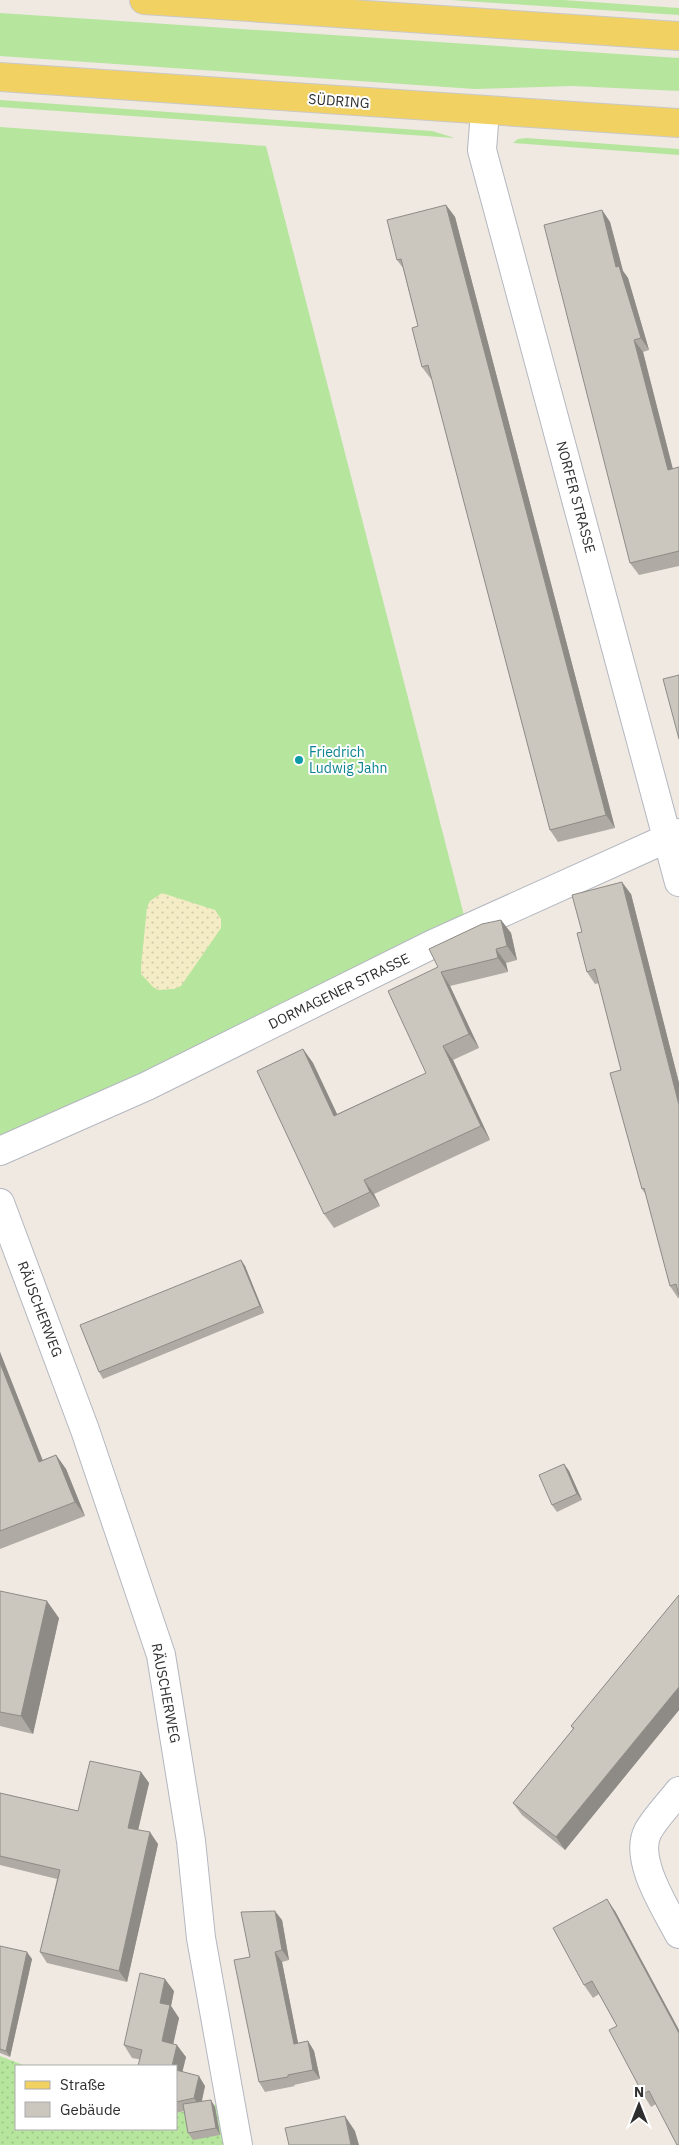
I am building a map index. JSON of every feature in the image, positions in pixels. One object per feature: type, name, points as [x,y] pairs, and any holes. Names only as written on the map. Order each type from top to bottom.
[{"type":"main road","points":[[144,0],[679,36]]},
{"type":"main road","name":"SÜDRING","points":[[0,77],[679,123]]},
{"type":"street","name":"NORFER STRASSE","points":[[485,111],[482,150],[674,836],[679,882]]},
{"type":"street","name":"DORMAGENER STRASSE","points":[[0,1151],[147,1086],[433,944],[674,836]]},
{"type":"street","name":"RÄUSCHERWEG","points":[[0,1203],[85,1430],[161,1655],[191,1841],[201,1938],[238,2145]]},
{"type":"street","points":[[679,1791],[648,1831],[644,1846],[645,1862],[657,1891],[679,1934]]},
{"type":"green space","points":[[451,0],[563,0],[679,8],[679,15]]},
{"type":"green space","points":[[0,13],[679,58],[679,91],[573,86],[475,89],[0,56]]},
{"type":"green space","points":[[0,100],[432,131],[455,138],[0,107]]},
{"type":"green space","points":[[0,127],[266,146],[467,927],[0,1137]]},
{"type":"green space","points":[[518,139],[679,149],[679,155],[513,143]]},
{"type":"green space","points":[[0,2056],[23,2065],[15,2065],[15,2130],[178,2130],[178,2113],[227,2102],[235,2145],[0,2145]]},
{"type":"sand","points":[[162,893],[215,910],[221,919],[221,928],[181,986],[174,989],[158,990],[141,974],[141,967],[147,907],[150,901]]},
{"type":"building","points":[[446,205],[606,815],[550,830],[428,365],[422,367],[412,328],[418,326],[401,259],[397,260],[387,220]]},
{"type":"building","points":[[602,210],[616,267],[619,266],[641,338],[634,340],[668,470],[679,467],[679,551],[630,563],[544,225]]},
{"type":"building","points":[[679,675],[679,739],[663,679]]},
{"type":"building","points":[[622,882],[679,1105],[679,1295],[676,1284],[670,1286],[644,1188],[642,1189],[610,1073],[621,1070],[595,969],[587,972],[577,933],[582,932],[572,895]]},
{"type":"building","points":[[501,920],[507,946],[496,949],[498,958],[441,972],[469,1034],[443,1046],[481,1126],[364,1180],[370,1192],[324,1214],[257,1071],[303,1049],[334,1116],[426,1073],[388,991],[438,967],[429,949],[482,924]]},
{"type":"building","points":[[241,1260],[260,1306],[99,1372],[80,1325]]},
{"type":"building","points":[[0,1363],[39,1462],[56,1455],[75,1502],[0,1531]]},
{"type":"building","points":[[564,1464],[577,1494],[552,1505],[539,1475]]},
{"type":"building","points":[[0,1591],[47,1601],[21,1716],[0,1712]]},
{"type":"building","points":[[679,1595],[679,1687],[556,1837],[513,1803],[574,1728],[571,1726]]},
{"type":"building","points":[[90,1761],[141,1772],[128,1828],[150,1832],[119,1971],[40,1952],[60,1870],[0,1856],[0,1793],[78,1811]]},
{"type":"building","points":[[607,1899],[679,2033],[679,2145],[677,2145],[649,2091],[643,2094],[609,2030],[617,2026],[592,1981],[584,1985],[553,1928]]},
{"type":"building","points":[[275,1911],[282,1950],[275,1952],[294,2044],[308,2041],[313,2070],[259,2082],[234,1960],[250,1957],[241,1912]]},
{"type":"building","points":[[0,1946],[27,1952],[6,2051],[0,2049]]},
{"type":"building","points":[[140,1973],[165,1979],[160,2003],[170,2005],[162,2041],[177,2045],[172,2065],[138,2065],[142,2050],[124,2045]]},
{"type":"building","points":[[178,2071],[199,2076],[194,2098],[178,2102]]},
{"type":"building","points":[[211,2100],[216,2128],[188,2133],[183,2104]]},
{"type":"building","points":[[345,2116],[351,2145],[289,2145],[285,2128]]},
{"type":"place","name":"Friedrich Ludwig Jahn","points":[[299,760]]}]
